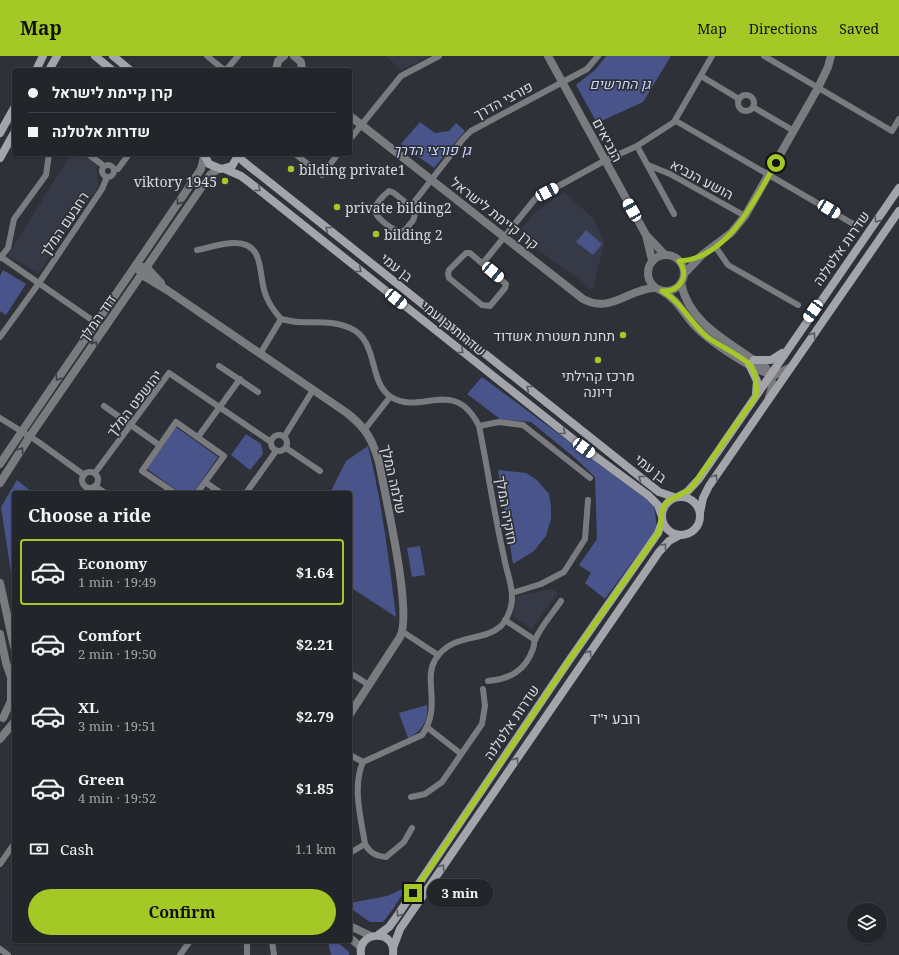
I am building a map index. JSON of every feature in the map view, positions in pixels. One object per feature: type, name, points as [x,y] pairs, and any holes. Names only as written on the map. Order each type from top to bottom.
[{"type":"main road","points":[[37,68],[43,56]]},
{"type":"main road","points":[[95,56],[110,68]]},
{"type":"main road","points":[[113,56],[128,68]]},
{"type":"main road","points":[[50,68],[57,57]]},
{"type":"main road","points":[[0,133],[12,112]]},
{"type":"main road","points":[[0,158],[12,137]]},
{"type":"main road","name":"שדרות בן עמי","points":[[205,156],[209,164],[236,173],[249,182],[584,448],[649,496],[658,505],[662,518]]},
{"type":"main road","points":[[221,169],[232,166],[238,156]]},
{"type":"main road","name":"בן עמי","points":[[240,156],[244,162],[659,492],[677,497]]},
{"type":"main road","name":"שדרות אלטלנה","points":[[677,497],[687,492],[698,479],[756,396],[787,348],[899,188]]},
{"type":"main road","name":"שדרות אלטלנה","points":[[700,513],[703,498],[709,486],[899,212]]},
{"type":"main road","points":[[756,396],[757,381],[751,362],[771,360],[787,348]]},
{"type":"main road","points":[[677,497],[693,500],[700,513],[698,524],[694,530],[680,535],[669,531],[662,518],[666,504],[677,497]]},
{"type":"main road","name":"שדרות אלטלנה","points":[[361,951],[365,940],[389,927],[395,919],[568,662],[658,533],[662,518]]},
{"type":"main road","name":"שדרות אלטלנה","points":[[393,951],[400,929],[658,552],[669,541],[680,535]]},
{"type":"main road","points":[[375,935],[388,939],[393,951]]},
{"type":"street","points":[[206,56],[222,68]]},
{"type":"street","points":[[227,68],[238,56]]},
{"type":"street","points":[[352,137],[401,76],[439,56]]},
{"type":"street","name":"הנביאים","points":[[548,56],[604,161],[646,235],[665,255]]},
{"type":"street","name":"פורצי הדרך","points":[[411,206],[462,138],[471,131],[587,69],[598,56]]},
{"type":"street","points":[[483,264],[535,199],[604,161],[637,146],[668,128],[676,121],[712,56]]},
{"type":"street","points":[[764,56],[899,135]]},
{"type":"street","points":[[658,290],[675,289],[681,283],[684,274],[702,255],[731,233],[745,216],[818,88],[828,67],[831,56]]},
{"type":"street","points":[[277,68],[280,57]]},
{"type":"street","points":[[700,76],[739,99]]},
{"type":"street","points":[[739,99],[745,95],[750,96],[754,102],[753,107]]},
{"type":"street","points":[[739,99],[738,104],[742,110],[747,111],[753,107]]},
{"type":"street","points":[[753,107],[794,131]]},
{"type":"street","name":"קרן קיימת לישראל","points":[[352,118],[504,236],[578,296],[588,302],[601,304],[613,303],[647,288],[658,290]]},
{"type":"street","points":[[892,131],[899,119]]},
{"type":"street","points":[[676,121],[855,225]]},
{"type":"street","name":"הושע הנביא","points":[[637,146],[674,214]]},
{"type":"street","points":[[49,156],[46,175],[14,219],[8,248],[0,258],[105,329]]},
{"type":"street","points":[[91,156],[104,166],[110,165],[114,169]]},
{"type":"street","points":[[114,169],[118,169],[128,156]]},
{"type":"street","name":"דוד המלך","points":[[0,464],[95,322],[136,265],[201,169],[204,156]]},
{"type":"street","points":[[298,156],[322,175],[336,156]]},
{"type":"street","name":"הושע הנביא","points":[[648,165],[670,174],[745,216]]},
{"type":"street","points":[[104,166],[102,172],[107,177],[112,175],[114,169]]},
{"type":"street","name":"דוד המלך","points":[[0,483],[30,436],[210,175],[221,169]]},
{"type":"street","name":"רחבעם המלך","points":[[0,337],[39,283],[102,189],[107,177]]},
{"type":"street","points":[[388,191],[394,193],[411,206],[415,210],[414,219],[405,230],[401,231],[394,229],[378,216],[375,208],[388,191]]},
{"type":"street","name":"הנביאים","points":[[646,235],[652,260]]},
{"type":"street","points":[[197,250],[235,243],[248,245],[255,250],[259,257],[265,294],[271,307],[281,319],[299,322],[335,322],[356,331],[367,344],[379,381],[390,397],[365,429]]},
{"type":"street","points":[[715,246],[728,265],[798,305]]},
{"type":"street","points":[[466,253],[470,253],[483,264],[506,284],[505,288],[490,306],[482,305],[449,278],[448,274],[449,270],[466,253]]},
{"type":"street","points":[[684,274],[679,261],[673,256],[665,255],[652,260],[649,264],[647,275],[651,284],[672,298],[694,325],[708,338],[751,362],[765,367],[770,374],[772,384],[768,400]]},
{"type":"street","points":[[679,261],[690,260],[702,255]]},
{"type":"street","name":"שלמה המלך","points":[[136,265],[167,290],[347,413],[365,429],[375,448],[379,462],[403,592],[404,608],[402,632],[352,711]]},
{"type":"street","name":"קרן קיימת לישראל","points":[[632,294],[647,275]]},
{"type":"street","points":[[681,283],[685,300],[694,313],[714,333],[751,362]]},
{"type":"street","points":[[260,354],[281,319]]},
{"type":"street","points":[[219,366],[258,392]]},
{"type":"street","points":[[770,374],[778,374],[791,366]]},
{"type":"street","name":"יהושפט המלך","points":[[95,473],[169,373],[220,406],[270,442],[271,448],[276,451]]},
{"type":"street","points":[[198,437],[240,380]]},
{"type":"street","points":[[284,437],[313,390]]},
{"type":"street","name":"חזקיה המלך","points":[[390,397],[407,402],[437,399],[454,401],[471,413],[479,426],[503,557],[512,593],[512,601],[505,620]]},
{"type":"street","points":[[104,406],[160,445]]},
{"type":"street","points":[[0,418],[30,436],[84,475]]},
{"type":"street","points":[[172,491],[142,471],[176,422],[224,456],[198,491]]},
{"type":"street","points":[[479,426],[499,422],[523,424],[590,478]]},
{"type":"street","points":[[247,491],[276,451],[282,452],[288,443],[284,437],[276,435],[270,442]]},
{"type":"street","points":[[286,448],[320,472]]},
{"type":"street","points":[[95,486],[98,480],[95,473],[89,472],[84,475],[82,480],[84,484],[88,487],[95,486],[102,491]]},
{"type":"street","points":[[205,482],[218,491]]},
{"type":"street","points":[[163,491],[166,487]]},
{"type":"street","points":[[512,593],[541,584],[564,572],[585,539],[588,500]]},
{"type":"street","points":[[0,583],[12,638]]},
{"type":"street","points":[[488,681],[504,679],[516,672],[527,660],[535,640],[561,601]]},
{"type":"street","points":[[412,828],[404,842],[386,857],[378,856],[369,851],[365,844],[358,792],[360,770],[363,762],[415,740],[428,728],[432,715],[433,662],[438,655],[455,642],[493,631],[505,620],[535,640]]},
{"type":"street","points":[[402,632],[438,655]]},
{"type":"street","points":[[0,634],[12,679]]},
{"type":"street","points":[[352,674],[369,686]]},
{"type":"street","points":[[411,797],[425,794],[442,782],[460,753],[482,724],[485,714],[483,689]]},
{"type":"street","points":[[1,720],[11,701],[12,692]]},
{"type":"street","points":[[1,720],[12,711]]},
{"type":"street","points":[[0,739],[12,724]]},
{"type":"street","points":[[428,728],[460,753]]},
{"type":"street","points":[[352,756],[363,762]]},
{"type":"street","points":[[352,852],[365,844]]},
{"type":"street","points":[[0,864],[12,847]]},
{"type":"street","points":[[352,927],[375,935]]},
{"type":"street","points":[[352,940],[361,951]]},
{"type":"street","points":[[180,955],[189,943]]},
{"type":"street","points":[[247,943],[247,955]]},
{"type":"street","points":[[272,943],[274,955]]},
{"type":"street","points":[[0,949],[8,955]]},
{"type":"shaded area","points":[[385,56],[429,56],[402,70]]},
{"type":"shaded area","points":[[70,156],[85,156],[97,163],[98,187],[62,238],[50,240],[51,256],[38,273],[8,255]]},
{"type":"shaded area","points":[[564,192],[593,218],[604,242],[593,290],[522,238],[521,229],[534,213]]},
{"type":"shaded area","points":[[551,589],[558,593],[532,629],[513,616],[516,596]]},
{"type":"green space","name":"גן החרשים","points":[[606,56],[671,56],[643,102],[597,123],[576,85],[596,69]]},
{"type":"green space","name":"גן פורצי הדרך","points":[[420,122],[435,133],[449,131],[456,123],[465,131],[434,168],[401,144]]},
{"type":"green space","points":[[586,230],[602,244],[593,255],[576,242]]},
{"type":"green space","points":[[3,270],[26,284],[6,315],[0,311],[0,276]]},
{"type":"green space","points":[[482,377],[654,505],[657,528],[605,599],[585,583],[591,573],[579,565],[597,539],[595,477],[575,458],[531,422],[500,419],[467,394]]},
{"type":"green space","points":[[176,427],[218,457],[194,491],[178,491],[147,469]]},
{"type":"green space","points":[[246,434],[261,444],[263,454],[250,470],[231,455]]},
{"type":"green space","points":[[368,446],[381,510],[396,617],[352,588],[352,491],[331,491],[346,461]]},
{"type":"green space","points":[[498,470],[526,473],[537,480],[549,494],[551,506],[551,519],[546,536],[534,551],[513,564]]},
{"type":"green space","points":[[17,480],[31,491],[12,491],[12,579],[1,507]]},
{"type":"green space","points":[[420,546],[425,575],[412,577],[407,548]]},
{"type":"green space","points":[[427,705],[427,716],[423,725],[417,733],[408,738],[399,713]]},
{"type":"green space","points":[[407,887],[383,922],[370,922],[352,909],[352,903],[387,896]]},
{"type":"green space","points":[[328,943],[338,943],[349,952],[349,955],[331,955]]},
{"type":"place","name":"bilding private1","points":[[291,169]]},
{"type":"place","name":"viktory 1945","points":[[225,181]]},
{"type":"place","name":"private bilding2","points":[[337,207]]},
{"type":"place","name":"bilding 2","points":[[376,234]]},
{"type":"place","name":"תחנת משטרת אשדוד","points":[[623,335]]},
{"type":"place","name":"מרכז קהילתי דיונה","points":[[598,360]]},
{"type":"district","name":"רובע י\"ד","points":[[615,718]]},
{"type":"route","points":[[413,893],[568,662],[658,533],[661,528],[662,510],[668,501],[674,497],[685,494],[692,487],[756,396],[757,381],[749,364],[708,338],[694,325],[676,301],[662,291],[671,291],[678,287],[681,283],[684,270],[679,261],[690,260],[702,255],[731,233],[745,216],[776,163]]}]
